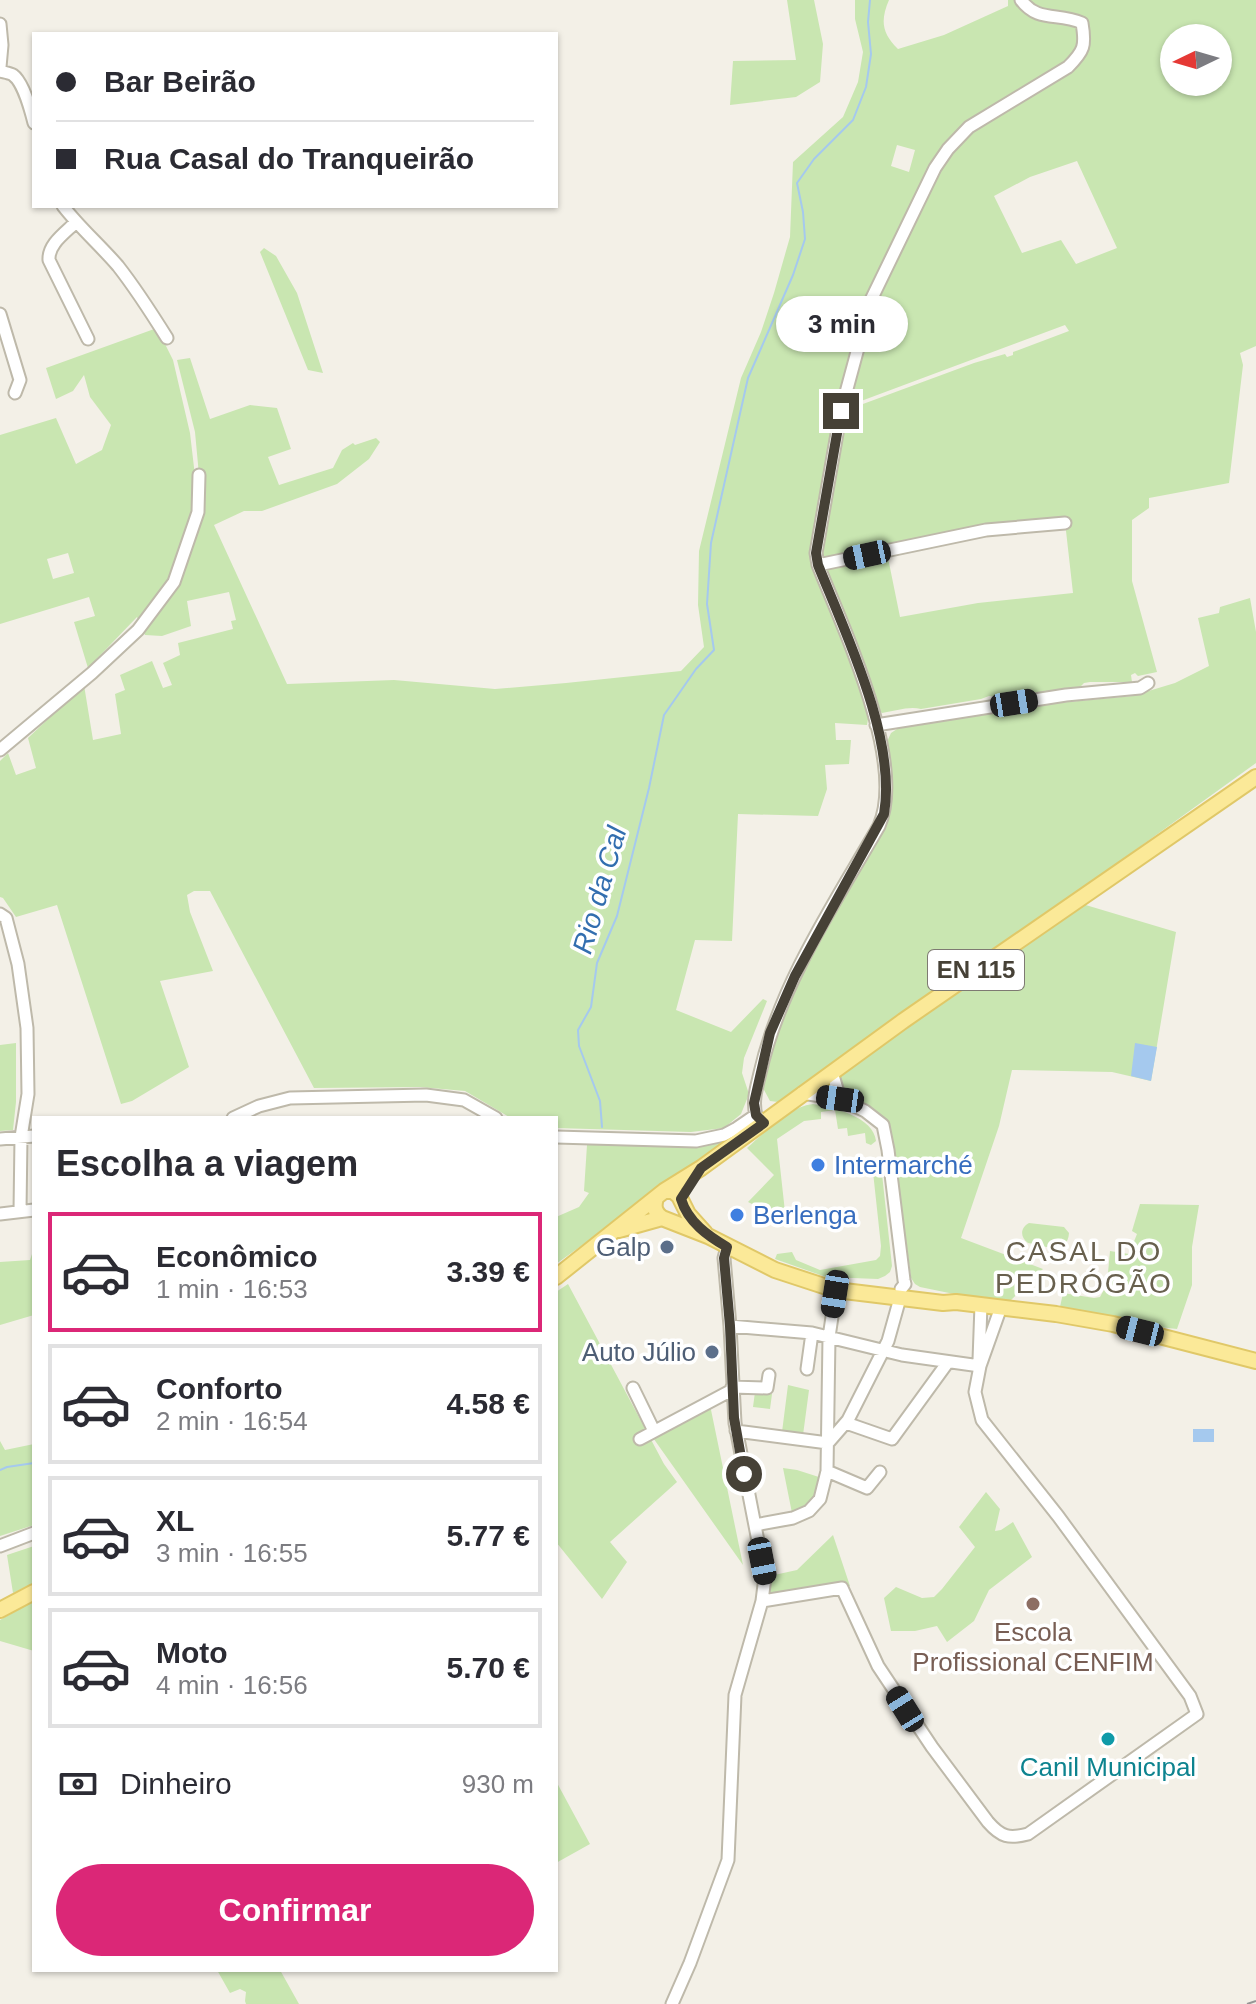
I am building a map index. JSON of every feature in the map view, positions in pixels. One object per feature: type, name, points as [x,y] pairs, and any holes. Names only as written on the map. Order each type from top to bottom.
[{"type":"main road","name":"EN 115","points":[[660,1195],[701,1168],[760,1119],[802,1093],[1256,777]]},
{"type":"main road","name":"EN 115","points":[[682,1202],[701,1168]]},
{"type":"main road","points":[[558,1275],[660,1195],[673,1191],[708,1236]]},
{"type":"main road","points":[[660,1195],[654,1207],[664,1219],[708,1236],[775,1270],[832,1289],[838,1285],[860,1285],[1113,1324],[1256,1361]]},
{"type":"main road","points":[[615,1231],[676,1217],[682,1210],[682,1202]]},
{"type":"main road","points":[[0,1610],[32,1593]]},
{"type":"street","points":[[558,1137],[696,1141],[724,1135],[760,1119],[754,1103],[770,1033],[795,976],[884,814],[886,801],[883,755],[868,689],[818,565],[816,553],[841,411],[871,300],[941,157],[969,127],[1068,67],[1083,49],[1082,23],[1061,16],[1039,15],[1028,10],[1021,0]]},
{"type":"street","points":[[0,24],[0,69],[18,81],[32,117]]},
{"type":"street","points":[[65,208],[117,266],[167,338]]},
{"type":"street","points":[[76,222],[48,252],[49,260],[88,339]]},
{"type":"street","points":[[0,314],[20,380],[15,393]]},
{"type":"street","points":[[0,750],[138,630],[174,582],[198,512],[199,475]]},
{"type":"street","points":[[818,565],[986,530],[1065,523]]},
{"type":"street","points":[[876,725],[1066,695],[1140,688],[1148,683]]},
{"type":"street","points":[[0,914],[6,918],[18,964],[27,1028],[28,1094],[21,1137],[20,1211]]},
{"type":"street","points":[[832,1072],[840,1099]]},
{"type":"street","points":[[802,1093],[840,1099],[865,1111],[883,1125],[902,1272],[888,1341],[846,1423],[828,1443]]},
{"type":"street","points":[[237,1116],[259,1106],[290,1098],[426,1095],[464,1100],[492,1116]]},
{"type":"street","points":[[0,1139],[32,1136]]},
{"type":"street","points":[[0,1214],[32,1210]]},
{"type":"street","points":[[672,2004],[728,1860],[735,1695],[762,1601],[765,1577],[736,1431],[724,1258],[727,1247]]},
{"type":"street","points":[[755,1525],[793,1518],[809,1511],[820,1499],[827,1471],[832,1289]]},
{"type":"street","points":[[980,1366],[981,1305]]},
{"type":"street","points":[[762,1601],[842,1588],[878,1666],[905,1709],[988,1822],[995,1830],[1015,1838],[1028,1834],[1197,1714],[1190,1696],[1089,1557],[982,1420],[975,1392],[980,1366],[1001,1307]]},
{"type":"street","points":[[730,1326],[812,1333],[883,1351],[980,1366]]},
{"type":"street","points":[[807,1369],[812,1333]]},
{"type":"street","points":[[846,1423],[892,1439],[948,1362]]},
{"type":"street","points":[[640,1439],[732,1388],[767,1388],[769,1375]]},
{"type":"street","points":[[633,1388],[654,1431]]},
{"type":"street","points":[[736,1431],[828,1443]]},
{"type":"street","points":[[827,1471],[867,1488],[880,1472]]},
{"type":"street","points":[[0,1546],[32,1534]]},
{"type":"green space","points":[[787,0],[814,0],[823,44],[820,82],[796,97],[730,105],[733,61],[796,60]]},
{"type":"green space","points":[[855,0],[889,0],[884,26],[898,49],[944,35],[1008,6],[1008,0],[1020,0],[1027,10],[1081,24],[1078,56],[945,147],[869,296],[814,553],[870,708],[867,725],[835,723],[836,740],[851,740],[849,764],[825,765],[827,789],[818,816],[738,814],[732,941],[695,940],[676,1010],[731,1032],[763,999],[767,1001],[744,1058],[742,1073],[749,1094],[741,1114],[724,1128],[691,1132],[558,1128],[558,1116],[508,1116],[465,1091],[420,1087],[314,1088],[210,891],[194,891],[187,895],[190,912],[213,971],[160,981],[189,1067],[132,1101],[121,1104],[57,905],[16,917],[0,897],[0,761],[8,753],[16,775],[36,768],[28,738],[84,685],[93,740],[121,734],[115,694],[125,690],[120,675],[152,661],[163,688],[172,685],[163,663],[180,655],[178,643],[233,629],[231,621],[236,620],[229,592],[187,601],[191,626],[162,636],[145,635],[137,617],[88,668],[74,622],[95,616],[89,597],[0,624],[0,435],[56,418],[76,464],[102,450],[111,425],[90,397],[84,375],[73,391],[56,399],[46,368],[157,328],[173,360],[190,433],[195,476],[192,508],[197,512],[199,475],[195,432],[177,360],[190,358],[210,419],[250,405],[277,408],[291,449],[268,457],[279,485],[333,468],[342,450],[353,443],[376,438],[380,442],[369,459],[337,484],[262,511],[244,511],[214,525],[287,684],[394,680],[495,689],[681,671],[704,647],[698,605],[699,551],[741,378],[761,332],[790,237],[793,162],[843,117],[858,82],[863,52],[855,19]],"holes":[[[897,145],[915,150],[909,172],[891,166]],[[68,553],[74,573],[53,579],[47,559]]]},
{"type":"green space","points":[[1022,0],[1256,0],[1256,346],[1240,353],[1243,365],[1229,483],[1149,498],[1149,508],[1132,520],[1132,581],[1157,672],[1138,676],[1135,673],[1131,675],[1132,682],[1090,682],[1079,688],[989,696],[882,713],[877,708],[825,567],[887,553],[900,617],[978,603],[1073,593],[1065,522],[822,562],[820,557],[844,411],[974,363],[1005,354],[1007,357],[1013,355],[1013,352],[1069,331],[1065,325],[845,407],[864,335],[871,332],[867,326],[871,308],[944,156],[969,127],[1079,57],[1083,22],[1039,14]],"holes":[[[1077,161],[1117,248],[1076,264],[1061,240],[1022,253],[994,196],[1030,177]]]},
{"type":"green space","points":[[264,248],[276,256],[297,293],[323,373],[308,370],[260,252]]},
{"type":"green space","points":[[1250,598],[1256,632],[1256,763],[912,1011],[778,1102],[770,1101],[763,1088],[763,1074],[773,1037],[797,981],[885,818],[885,746],[891,733],[900,727],[1036,705],[1132,696],[1175,683],[1209,666],[1198,618],[1219,613],[1220,607]]},
{"type":"green space","points":[[1079,903],[1176,932],[1151,1081],[1112,1072],[1012,1070],[999,1126],[961,1238],[1043,1269],[1010,1301],[920,1287],[911,1278],[894,1151],[883,1125],[840,1099],[835,1074]]},
{"type":"green space","points":[[16,1043],[13,1130],[0,1131],[0,1045]]},
{"type":"green space","points":[[813,1104],[841,1111],[860,1120],[874,1133],[876,1141],[871,1145],[866,1143],[865,1133],[848,1136],[847,1128],[838,1129],[835,1110],[821,1112],[821,1119],[804,1121],[777,1139],[786,1221],[748,1202],[774,1175],[747,1148],[786,1115]]},
{"type":"green space","points":[[749,1123],[725,1144],[659,1185],[558,1263],[558,1216],[579,1207],[589,1193],[584,1191],[587,1145],[663,1146],[713,1143],[728,1138]]},
{"type":"green space","points":[[878,1165],[882,1174],[892,1266],[890,1272],[878,1279],[826,1277],[775,1259],[777,1254],[792,1252],[796,1260],[820,1270],[876,1260],[880,1256],[881,1246],[873,1172],[874,1166]]},
{"type":"green space","points":[[1140,1204],[1199,1205],[1192,1247],[1192,1285],[1177,1329],[1142,1325],[1060,1307],[1063,1293],[1100,1297],[1107,1284],[1110,1251],[1129,1254],[1137,1234],[1132,1231]]},
{"type":"green space","points":[[1029,1223],[1064,1227],[1069,1233],[1068,1240],[1060,1247],[1028,1243],[1022,1233]]},
{"type":"green space","points":[[32,1254],[32,1316],[0,1325],[0,1262],[30,1260]]},
{"type":"green space","points":[[568,1284],[664,1464],[677,1482],[610,1542],[627,1562],[602,1599],[558,1544],[558,1291]]},
{"type":"green space","points":[[788,1385],[809,1390],[803,1435],[782,1432]]},
{"type":"green space","points":[[755,1392],[772,1394],[770,1409],[753,1407]]},
{"type":"green space","points":[[710,1405],[743,1565],[651,1435]]},
{"type":"green space","points":[[0,1441],[5,1450],[32,1444],[32,1526],[0,1536]]},
{"type":"green space","points":[[783,1468],[822,1478],[812,1500],[792,1513]]},
{"type":"green space","points":[[986,1492],[1000,1509],[995,1531],[1013,1522],[1032,1557],[989,1590],[974,1621],[947,1642],[937,1626],[915,1631],[891,1631],[884,1598],[896,1587],[922,1598],[934,1597],[942,1589],[975,1547],[959,1527]]},
{"type":"green space","points":[[833,1535],[850,1586],[762,1601],[765,1577],[797,1570]]},
{"type":"green space","points":[[32,1547],[32,1584],[13,1593],[7,1555]]},
{"type":"green space","points":[[32,1602],[32,1650],[0,1641],[0,1620]]},
{"type":"green space","points":[[558,1785],[590,1844],[558,1862]]},
{"type":"green space","points":[[218,1972],[281,1972],[299,2004],[246,2004],[246,1992],[240,1989],[230,1993]]},
{"type":"water","points":[[1135,1043],[1157,1047],[1151,1081],[1131,1076]]},
{"type":"water","points":[[1193,1429],[1214,1429],[1214,1442],[1193,1442]]},
{"type":"waterway","points":[[602,1127],[600,1101],[579,1046],[578,1030],[591,1007],[597,963],[617,916],[664,715],[696,669],[714,650],[707,604],[711,543],[748,378],[793,275],[805,239],[797,183],[814,159],[853,120],[866,87],[871,54],[868,22],[870,0]]},
{"type":"waterway","name":"Rio da Cal","points":[[0,1470],[32,1463]]},
{"type":"railway","points":[[1247,2004],[1256,2001]]},
{"type":"place","name":"Intermarché","points":[[818,1165]]},
{"type":"place","name":"Berlenga","points":[[737,1215]]},
{"type":"place","name":"Galp","points":[[667,1247]]},
{"type":"place","name":"Auto Júlio","points":[[712,1352]]},
{"type":"place","name":"Escola Profissional CENFIM","points":[[1033,1604]]},
{"type":"place","name":"Canil Municipal","points":[[1108,1739]]},
{"type":"district","name":"CASAL DO PEDRÓGÃO","points":[[1084,1267]]},
{"type":"route","points":[[744,1474],[734,1418],[724,1258],[727,1247],[708,1236],[688,1214],[681,1199],[701,1168],[764,1123],[756,1115],[754,1103],[770,1033],[795,976],[884,814],[883,755],[868,689],[818,565],[816,553],[841,411]]}]
